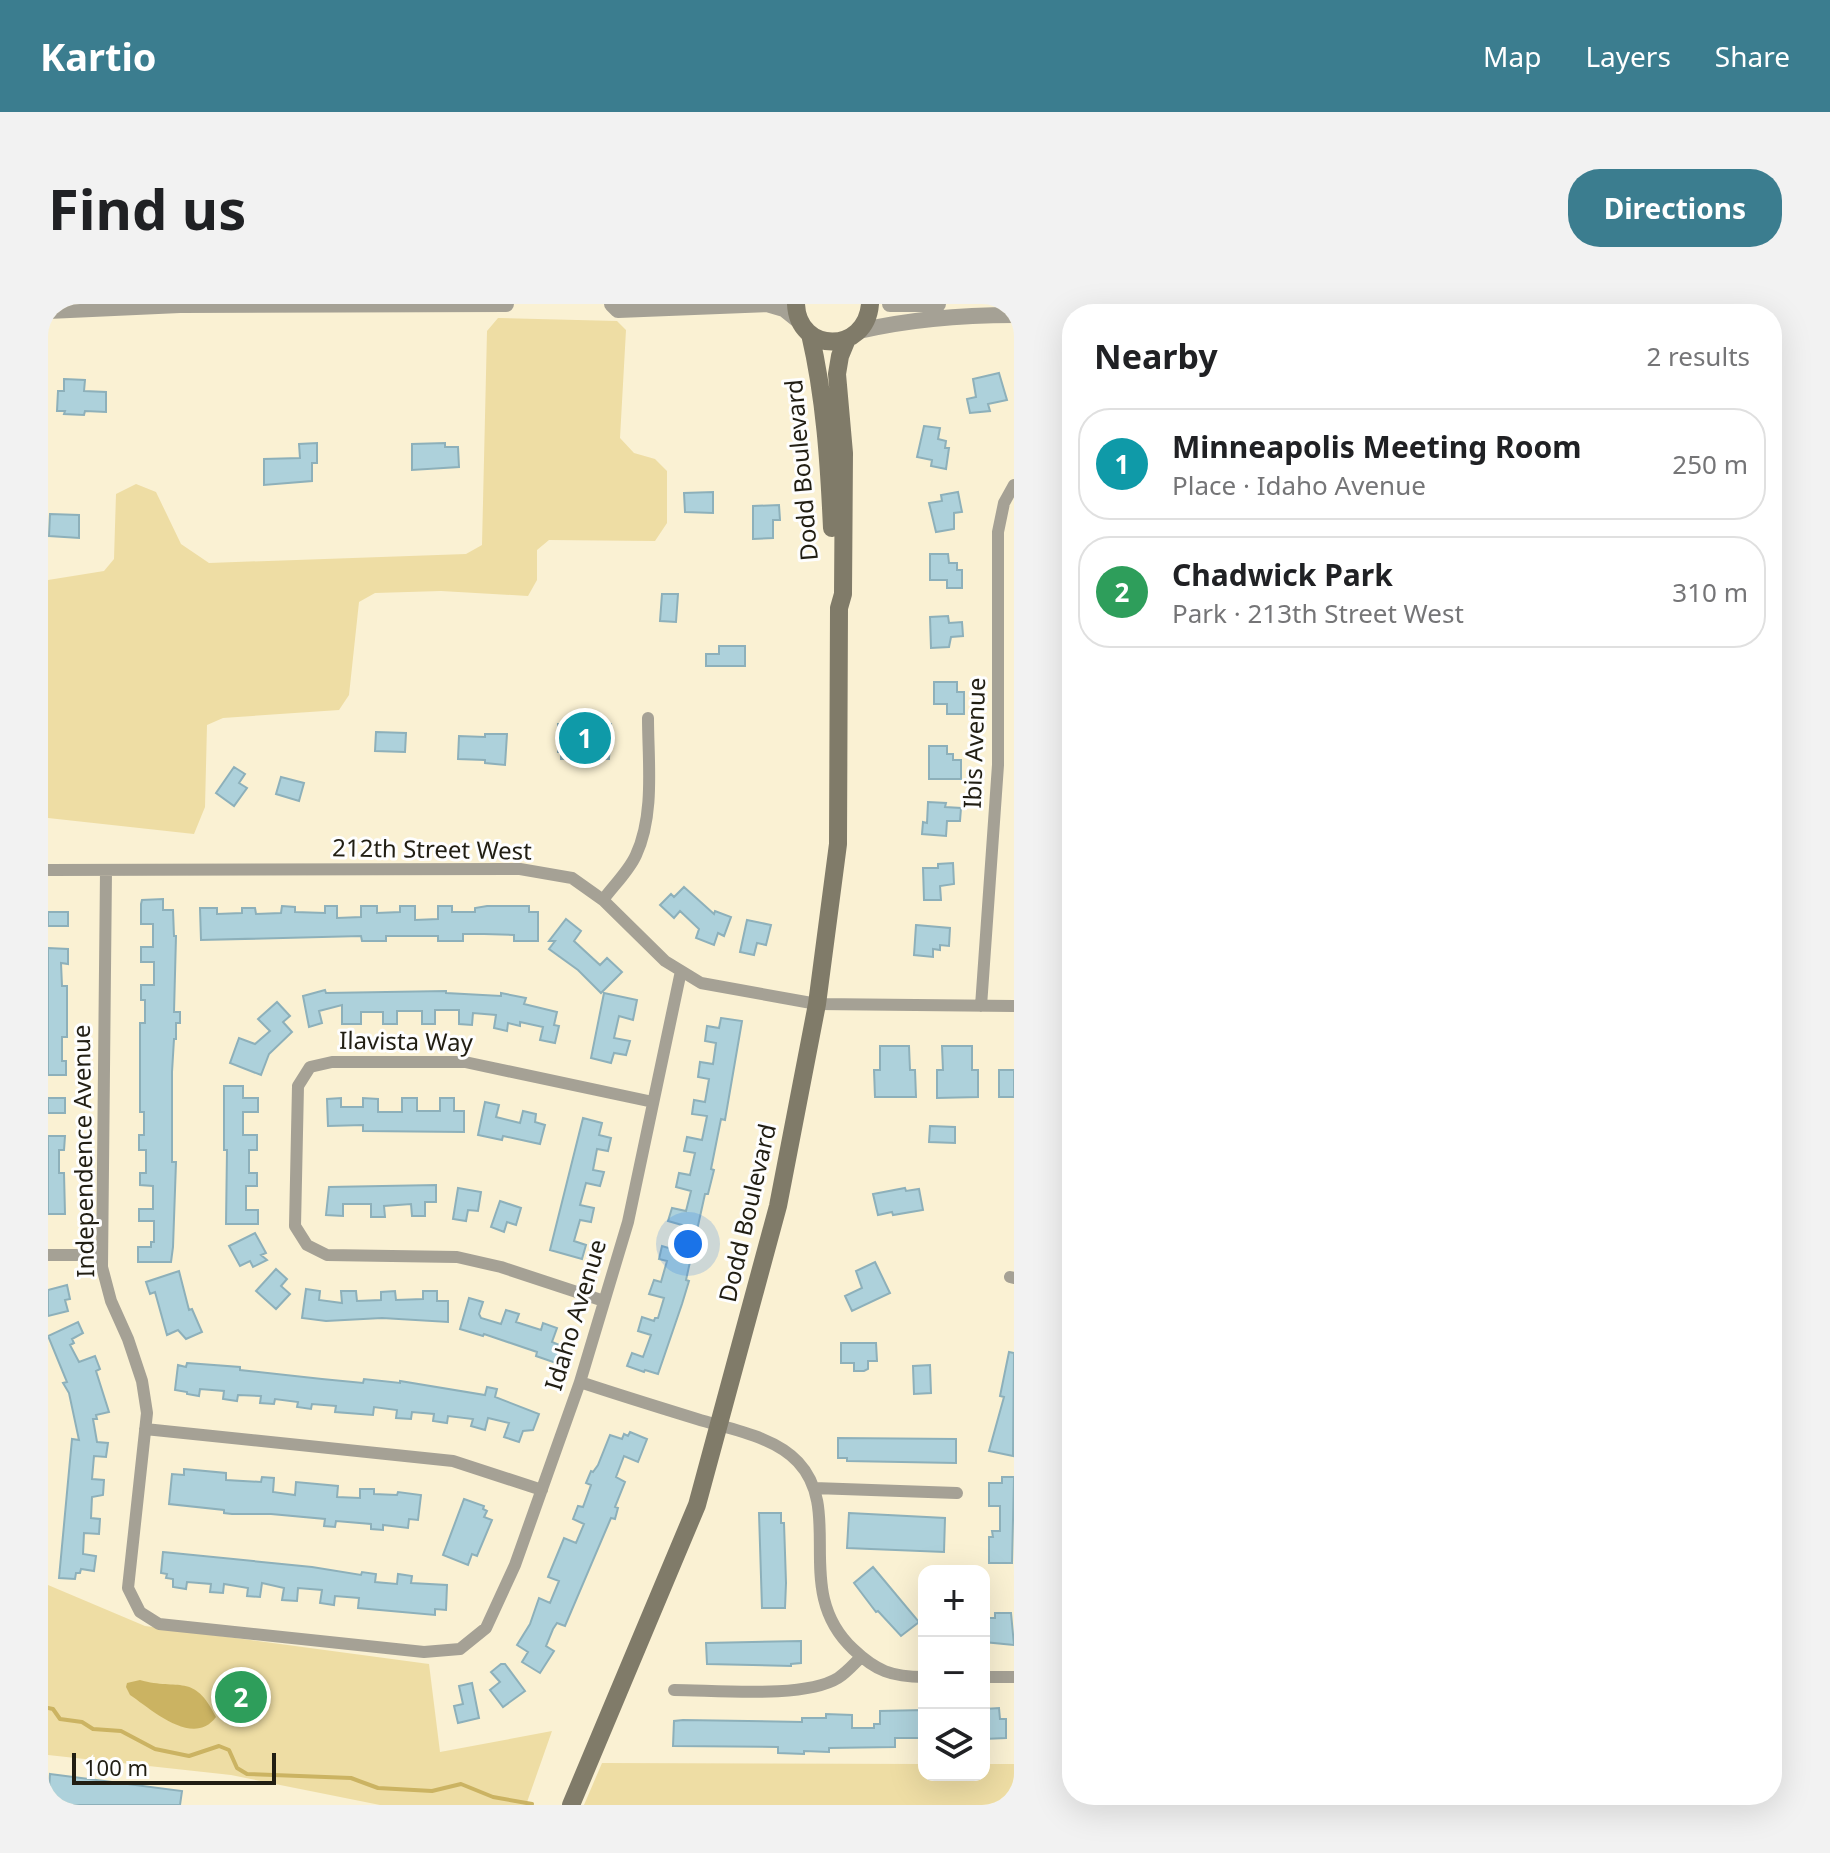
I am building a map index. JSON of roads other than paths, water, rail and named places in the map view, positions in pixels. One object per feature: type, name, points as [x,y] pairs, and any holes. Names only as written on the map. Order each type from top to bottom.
[{"type":"main road","name":"Dodd Boulevard","points":[[839,602],[843,594],[844,502],[838,366],[853,335],[867,319],[870,304]]},
{"type":"main road","points":[[802,320],[828,342],[853,335]]},
{"type":"main road","name":"Dodd Boulevard","points":[[571,1805],[697,1505],[778,1206],[817,1004],[838,844],[839,602],[836,595],[826,426],[818,367],[802,320]]},
{"type":"street","points":[[48,311],[180,305],[506,304]]},
{"type":"street","points":[[612,304],[618,310],[767,304],[784,309],[802,320]]},
{"type":"street","points":[[890,304],[938,304]]},
{"type":"street","points":[[853,335],[919,320],[964,315],[1014,315]]},
{"type":"street","name":"Ibis Avenue","points":[[981,1006],[998,765],[998,532],[1004,503],[1014,485]]},
{"type":"street","points":[[603,900],[636,856],[643,833],[648,802],[648,718]]},
{"type":"street","name":"212th Street West","points":[[48,870],[520,869],[572,878],[603,900],[665,961],[701,983],[817,1004],[1014,1006]]},
{"type":"street","name":"Independence Avenue","points":[[106,871],[102,1267],[111,1301],[142,1381],[147,1413],[128,1588],[140,1612],[159,1624],[424,1652],[460,1649]]},
{"type":"street","name":"Idaho Avenue","points":[[460,1649],[486,1628],[515,1565],[580,1382],[628,1222],[681,971]]},
{"type":"street","name":"Ilavista Way","points":[[604,1301],[501,1267],[457,1257],[327,1255],[307,1245],[295,1226],[298,1086],[310,1067],[332,1062],[465,1062],[653,1102]]},
{"type":"street","points":[[48,1255],[102,1255]]},
{"type":"street","points":[[580,1382],[777,1447],[796,1460],[811,1478],[814,1488],[819,1582],[832,1625],[872,1667],[918,1677]]},
{"type":"street","points":[[145,1429],[453,1461],[542,1490]]},
{"type":"street","points":[[814,1488],[957,1493]]},
{"type":"street","points":[[674,1690],[814,1687],[837,1678],[861,1657]]},
{"type":"street","points":[[990,1677],[1014,1677]]},
{"type":"waterway","points":[[48,1708],[53,1709],[60,1719],[82,1722],[93,1729],[121,1731],[155,1749],[189,1756],[219,1746],[229,1750],[237,1768],[247,1774],[351,1778],[378,1788],[432,1791],[461,1784],[493,1797],[532,1804]]},
{"type":"place","name":"Minneapolis Meeting Room","points":[[585,738]]},
{"type":"place","name":"Chadwick Park","points":[[241,1697]]}]
